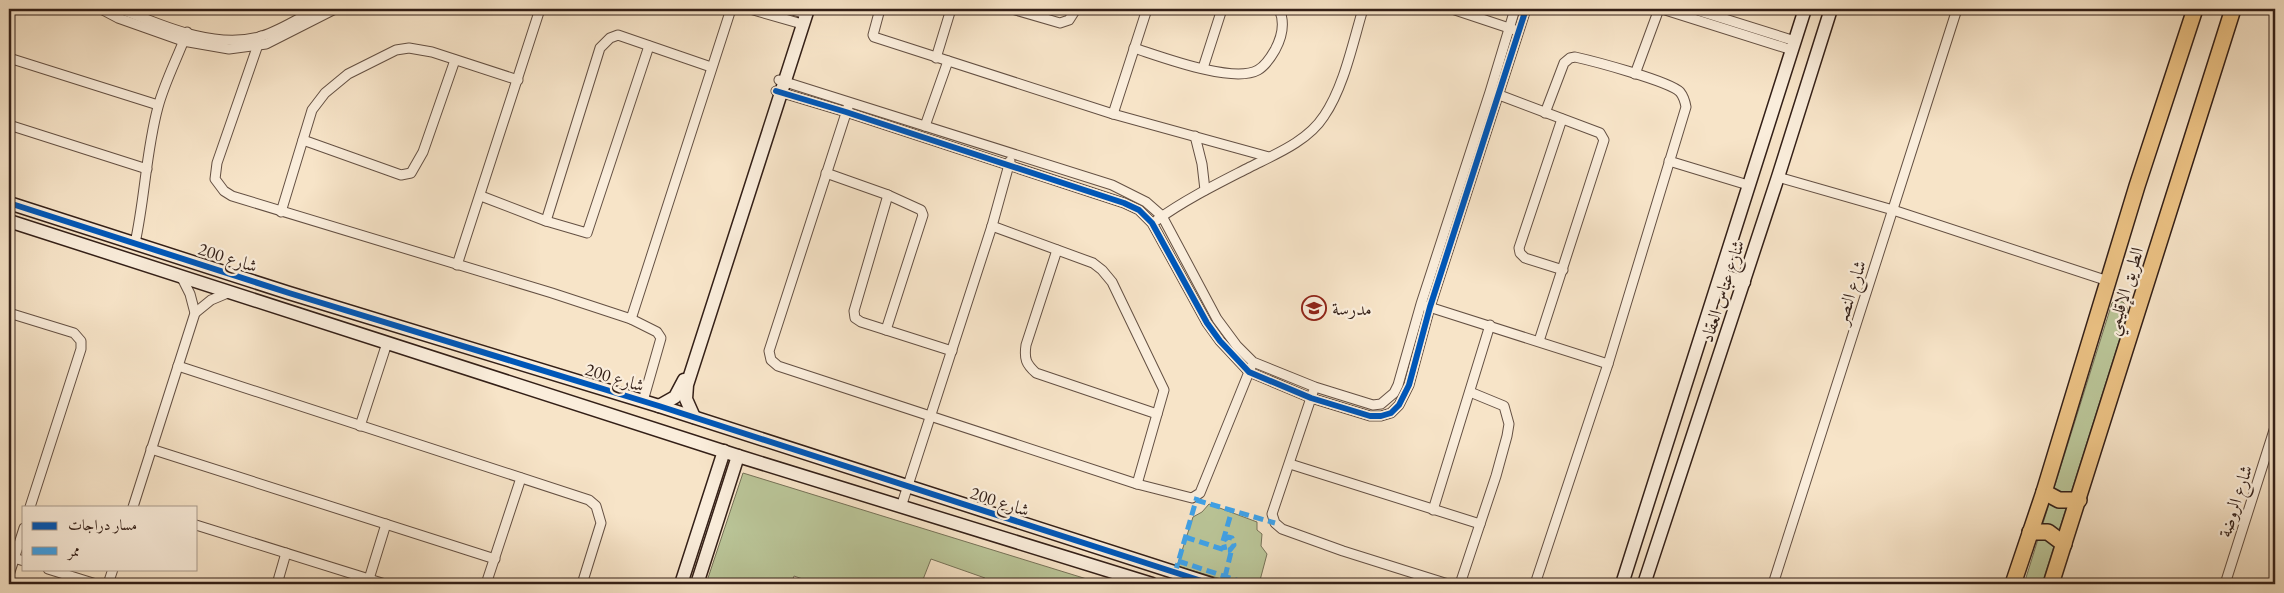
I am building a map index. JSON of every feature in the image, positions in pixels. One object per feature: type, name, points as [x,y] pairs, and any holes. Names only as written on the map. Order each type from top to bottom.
[{"type":"highway","name":"الطريق الإقليمي","points":[[2013,584],[2044,492],[2108,281],[2195,9]]},
{"type":"highway","name":"الطريق الإقليمي","points":[[2051,584],[2233,9]]},
{"type":"highway","points":[[2044,492],[2059,500],[2079,500]]},
{"type":"highway","points":[[2030,532],[2048,532],[2064,544]]},
{"type":"street","points":[[9,16],[11,9]]},
{"type":"street","points":[[101,9],[118,18],[184,41],[229,50],[259,46],[334,9]]},
{"type":"street","points":[[122,9],[187,32],[223,40],[261,36],[317,9]]},
{"type":"street","points":[[457,265],[481,196],[540,9]]},
{"type":"street","points":[[631,319],[731,9]]},
{"type":"street","points":[[750,9],[803,15]]},
{"type":"street","points":[[788,9],[803,15]]},
{"type":"street","points":[[880,9],[873,36],[1113,114],[1269,157]]},
{"type":"street","points":[[936,58],[952,9]]},
{"type":"street","points":[[1018,10],[1060,23],[1068,20],[1076,9]]},
{"type":"street","points":[[1113,114],[1147,9]]},
{"type":"street","points":[[1202,68],[1222,9]]},
{"type":"street","points":[[1134,48],[1202,68],[1236,75],[1259,70],[1270,58],[1278,44],[1282,27],[1280,9]]},
{"type":"street","points":[[1152,223],[1205,190],[1302,138],[1323,117],[1338,88],[1363,9]]},
{"type":"street","points":[[1452,9],[1515,30]]},
{"type":"street","points":[[780,86],[846,112],[1124,203],[1138,210],[1152,223],[1207,323],[1230,353],[1249,372],[1311,398],[1370,416],[1381,416],[1391,413],[1399,405],[1409,385],[1430,307],[1500,95],[1515,30],[1515,9]]},
{"type":"street","points":[[780,86],[849,102],[1112,185],[1146,202],[1162,216],[1217,319],[1237,346],[1253,362],[1315,387],[1373,405],[1387,400],[1398,385],[1420,304],[1490,92],[1515,30],[1526,9]]},
{"type":"street","points":[[1636,74],[1661,9],[1793,45]]},
{"type":"street","points":[[1693,9],[1793,45]]},
{"type":"street","name":"شارع عباس العقاد","points":[[1622,584],[1805,9]]},
{"type":"street","name":"شارع عباس العقاد","points":[[1644,584],[1744,282],[1831,9]]},
{"type":"street","name":"شارع النصر","points":[[1773,584],[1957,9]]},
{"type":"street","points":[[660,406],[675,397],[683,383],[803,15]]},
{"type":"street","points":[[135,242],[150,139],[158,105],[187,32]]},
{"type":"street","points":[[546,221],[600,48],[610,38],[618,35],[712,67]]},
{"type":"street","points":[[261,36],[217,163],[215,179],[224,191],[232,196],[281,212],[552,293],[631,319],[657,332],[661,338],[643,401]]},
{"type":"street","points":[[481,196],[546,221],[587,233],[650,46]]},
{"type":"street","points":[[281,212],[312,110],[317,101],[335,83],[348,74],[382,56],[409,48],[432,52],[518,80]]},
{"type":"street","points":[[9,58],[158,105]]},
{"type":"street","points":[[1535,584],[1608,364],[1686,107],[1684,100],[1675,89],[1636,74],[1581,58],[1570,58],[1564,63],[1545,113]]},
{"type":"street","points":[[303,140],[401,175],[411,173],[423,152],[455,60]]},
{"type":"street","points":[[925,126],[948,61]]},
{"type":"street","points":[[694,417],[686,399],[687,385],[780,86]]},
{"type":"street","points":[[1490,92],[1600,133],[1604,140],[1539,341]]},
{"type":"street","points":[[849,102],[769,351],[771,360],[778,366],[1138,484],[1192,498],[1197,497],[1253,362]]},
{"type":"street","points":[[1562,119],[1519,248],[1520,253],[1525,258],[1563,270]]},
{"type":"street","points":[[9,125],[147,169]]},
{"type":"street","points":[[1195,136],[1202,164],[1205,190]]},
{"type":"street","points":[[901,506],[992,226],[1013,154]]},
{"type":"street","points":[[1669,161],[1748,185]]},
{"type":"street","points":[[826,173],[917,207],[923,215],[886,330]]},
{"type":"street","points":[[1778,177],[1893,210],[2108,281]]},
{"type":"street","points":[[888,195],[854,311],[855,318],[861,322],[952,351]]},
{"type":"street","name":"شارع 200","points":[[9,203],[289,293],[660,406],[1211,584]]},
{"type":"street","points":[[40,231],[45,214]]},
{"type":"street","name":"شارع 200","points":[[9,221],[724,452],[1143,583]]},
{"type":"street","points":[[992,226],[1093,263],[1112,282],[1163,384],[1164,396],[1138,484]]},
{"type":"street","points":[[1057,250],[1026,345],[1024,355],[1027,365],[1036,373],[1158,414]]},
{"type":"street","points":[[1721,275],[1744,282]]},
{"type":"street","points":[[135,506],[151,449],[195,313],[190,294],[181,276]]},
{"type":"street","points":[[195,313],[211,300],[230,292]]},
{"type":"street","points":[[284,310],[289,293]]},
{"type":"street","points":[[1420,304],[1608,364]]},
{"type":"street","points":[[9,313],[74,334],[81,341],[81,348],[30,506]]},
{"type":"street","points":[[1433,510],[1490,325]]},
{"type":"street","points":[[360,426],[387,343]]},
{"type":"street","points":[[178,366],[581,497],[596,506],[601,523],[582,584]]},
{"type":"street","points":[[556,398],[563,377]]},
{"type":"street","points":[[1315,387],[1272,514],[1275,523],[1278,527],[1343,551],[1448,584]]},
{"type":"street","points":[[1460,584],[1496,476],[1509,424],[1504,406],[1470,392]]},
{"type":"street","name":"شارع الروضة","points":[[2225,584],[2275,428]]},
{"type":"street","points":[[151,449],[495,559]]},
{"type":"street","points":[[681,584],[724,452]]},
{"type":"street","points":[[697,584],[738,456]]},
{"type":"street","points":[[1290,464],[1480,524]]},
{"type":"street","points":[[486,584],[521,478]]},
{"type":"street","points":[[714,483],[728,487]]},
{"type":"street","points":[[369,579],[386,524]]},
{"type":"street","points":[[198,526],[385,584]]},
{"type":"street","points":[[9,575],[22,534]]},
{"type":"street","points":[[277,584],[286,553]]},
{"type":"street","points":[[14,558],[22,561]]},
{"type":"street","points":[[1143,583],[1145,563]]},
{"type":"street","points":[[51,570],[96,584]]},
{"type":"street","points":[[108,584],[113,570]]},
{"type":"green space","points":[[2115,301],[2123,302],[2127,308],[2127,316],[2042,584],[2024,584],[2112,303]]},
{"type":"green space","points":[[743,473],[1103,584],[983,584],[985,578],[931,559],[922,582],[929,584],[817,584],[794,576],[791,584],[706,584]]},
{"type":"green space","points":[[1209,504],[1257,522],[1257,530],[1262,534],[1261,546],[1267,554],[1259,584],[1238,584],[1177,566],[1193,517],[1202,512]]},
{"type":"marked path","points":[[1175,573],[1197,497]]},
{"type":"marked path","points":[[1196,500],[1275,523]]},
{"type":"marked path","points":[[1223,541],[1232,510]]},
{"type":"marked path","points":[[1185,537],[1225,550],[1230,550],[1234,545],[1232,538],[1228,537],[1223,541],[1225,550]]},
{"type":"marked path","points":[[1225,577],[1232,548]]},
{"type":"marked path","points":[[1178,561],[1248,584]]},
{"type":"cycle path","points":[[776,91],[1124,203],[1139,210],[1152,223],[1207,323],[1220,341],[1249,372],[1311,398],[1370,416],[1381,416],[1391,413],[1399,405],[1409,385],[1430,307],[1526,9]]},
{"type":"cycle path","points":[[9,203],[289,293],[659,406],[1211,584]]},
{"type":"place","name":"مدرسة","points":[[1314,308]]}]
